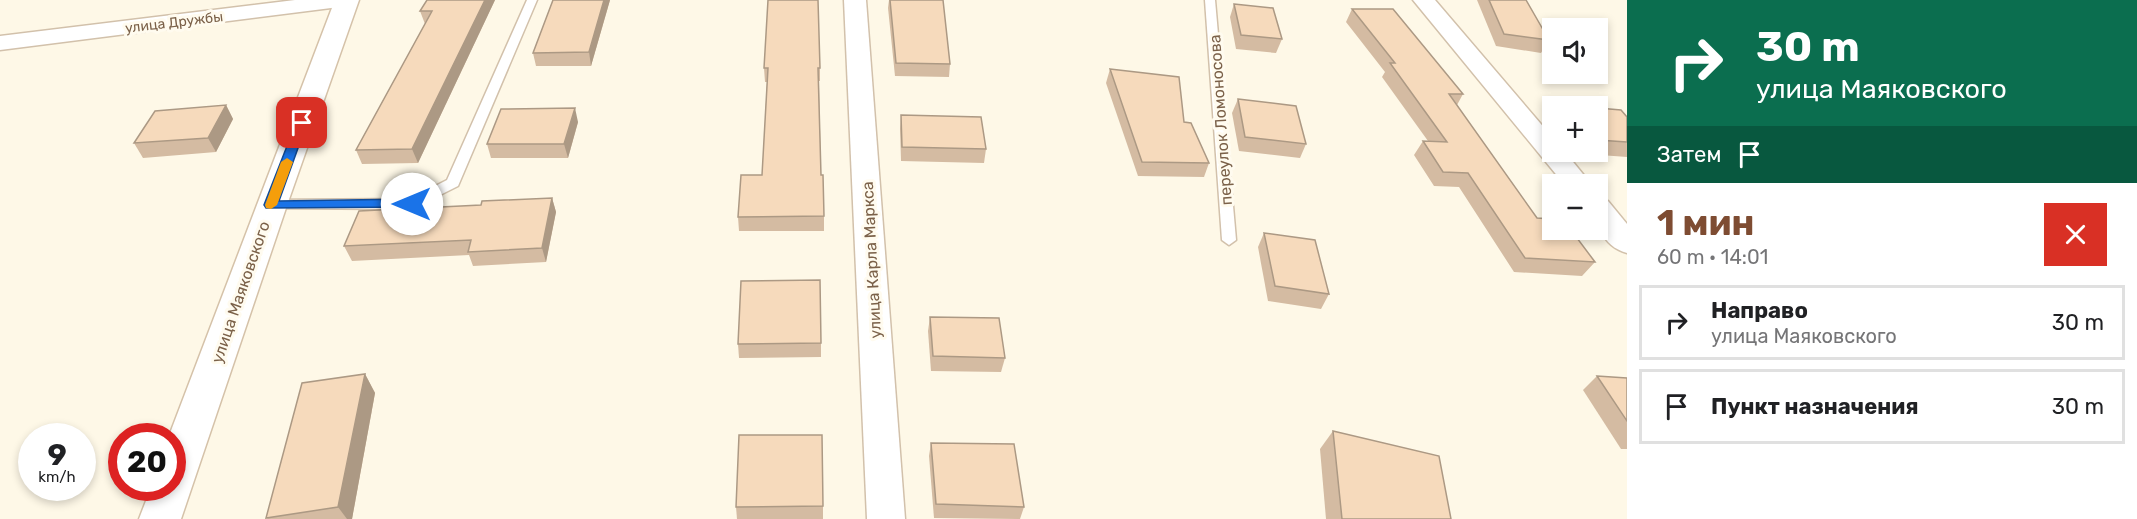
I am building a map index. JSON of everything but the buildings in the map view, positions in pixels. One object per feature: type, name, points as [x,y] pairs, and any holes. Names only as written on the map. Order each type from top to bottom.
[{"type":"street","name":"улица Маяковского","points":[[186,446],[271,205],[347,0]]},
{"type":"street","name":"улица Дружбы","points":[[0,43],[347,0]]},
{"type":"street","name":"улица Карла Маркса","points":[[855,0],[886,519]]},
{"type":"street","points":[[1424,0],[1570,174]]},
{"type":"street","points":[[1608,220],[1627,243]]},
{"type":"street","name":"улица Маяковского","points":[[160,519],[167,501]]},
{"type":"lane","points":[[271,205],[412,204],[453,183],[532,0]]},
{"type":"lane","name":"переулок Ломоносова","points":[[1210,0],[1229,240]]},
{"type":"slow traffic","points":[[271,205],[287,162]]},
{"type":"route","points":[[302,123],[271,205],[412,204]]}]
